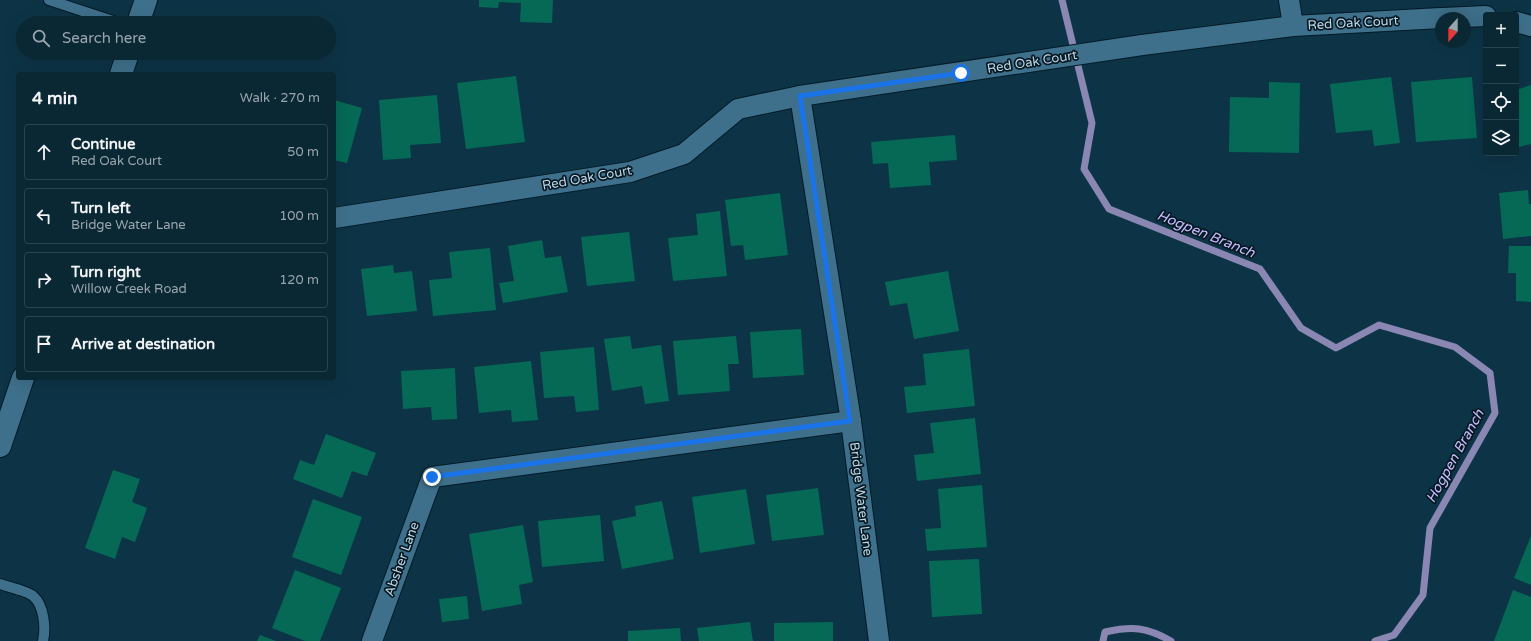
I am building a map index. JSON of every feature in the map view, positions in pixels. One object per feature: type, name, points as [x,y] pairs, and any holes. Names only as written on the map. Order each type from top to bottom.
[{"type":"main road","points":[[140,16],[146,0]]},
{"type":"main road","points":[[123,72],[126,60]]},
{"type":"main road","points":[[0,446],[22,380]]},
{"type":"street","points":[[1289,0],[1293,26]]},
{"type":"street","name":"Red Oak Court","points":[[1471,17],[1483,16]]},
{"type":"street","name":"Red Oak Court","points":[[336,218],[630,172],[684,154],[738,109],[800,96],[1142,45],[1293,26],[1435,18]]},
{"type":"street","points":[[1519,23],[1531,26]]},
{"type":"street","name":"Bridge Water Lane","points":[[800,96],[850,421],[879,641]]},
{"type":"street","name":"Absher Lane","points":[[372,641],[432,477],[850,421]]},
{"type":"lane","points":[[49,0],[98,16]]},
{"type":"lane","points":[[0,584],[33,595],[39,603],[46,630],[43,641]]},
{"type":"building","points":[[479,0],[553,0],[552,23],[520,22],[521,3],[499,2],[498,8],[479,7]]},
{"type":"building","points":[[516,76],[525,142],[466,149],[457,83]]},
{"type":"building","points":[[1391,77],[1400,143],[1374,146],[1372,130],[1336,133],[1330,84]]},
{"type":"building","points":[[1472,77],[1477,138],[1416,142],[1411,82]]},
{"type":"building","points":[[1269,82],[1300,83],[1299,153],[1229,152],[1230,97],[1269,98]]},
{"type":"building","points":[[1531,85],[1531,144],[1519,147],[1519,120],[1519,89]]},
{"type":"building","points":[[437,95],[441,143],[410,145],[411,158],[383,160],[379,100]]},
{"type":"building","points":[[336,101],[362,108],[347,163],[336,160]]},
{"type":"building","points":[[955,135],[957,160],[929,162],[931,185],[890,188],[888,163],[873,164],[871,142]]},
{"type":"building","points":[[1528,190],[1529,204],[1531,204],[1531,236],[1503,239],[1499,193]]},
{"type":"building","points":[[780,193],[788,255],[745,260],[743,245],[731,246],[725,200]]},
{"type":"building","points":[[720,211],[727,276],[673,281],[668,238],[698,235],[696,214]]},
{"type":"building","points":[[629,232],[635,281],[587,286],[581,237]]},
{"type":"building","points":[[542,240],[545,258],[561,256],[568,292],[503,303],[499,283],[514,281],[508,246]]},
{"type":"building","points":[[1509,246],[1531,246],[1531,302],[1516,301],[1516,273],[1508,273]]},
{"type":"building","points":[[490,248],[496,310],[433,316],[429,280],[452,278],[449,252]]},
{"type":"building","points":[[393,265],[394,273],[412,271],[417,311],[367,316],[361,269]]},
{"type":"building","points":[[948,271],[959,331],[914,339],[907,303],[890,306],[885,282]]},
{"type":"building","points":[[801,329],[804,375],[753,378],[750,332]]},
{"type":"building","points":[[630,336],[632,349],[661,345],[669,401],[645,404],[642,386],[612,391],[604,339]]},
{"type":"building","points":[[736,336],[739,364],[728,364],[730,391],[678,395],[673,341]]},
{"type":"building","points":[[594,347],[599,410],[576,412],[574,396],[544,398],[540,352]]},
{"type":"building","points":[[969,349],[975,406],[907,413],[904,387],[926,385],[923,354]]},
{"type":"building","points":[[531,361],[538,420],[512,422],[511,410],[479,413],[474,367]]},
{"type":"building","points":[[455,368],[457,419],[432,420],[431,407],[403,409],[401,371]]},
{"type":"building","points":[[975,418],[981,474],[917,481],[914,455],[934,453],[930,423]]},
{"type":"building","points":[[326,434],[376,453],[367,476],[352,471],[342,498],[293,479],[300,460],[314,465]]},
{"type":"building","points":[[113,470],[140,479],[132,502],[147,508],[135,542],[122,537],[115,559],[85,548]]},
{"type":"building","points":[[982,485],[987,547],[927,551],[925,529],[941,528],[938,489]]},
{"type":"building","points":[[818,488],[824,535],[772,541],[766,495]]},
{"type":"building","points":[[746,489],[755,544],[700,553],[692,497]]},
{"type":"building","points":[[313,499],[362,517],[341,575],[292,557]]},
{"type":"building","points":[[662,501],[674,559],[622,569],[612,521],[636,516],[635,506]]},
{"type":"building","points":[[600,515],[604,561],[542,567],[538,521]]},
{"type":"building","points":[[523,525],[533,582],[519,585],[522,604],[482,611],[469,534]]},
{"type":"building","points":[[1531,536],[1531,585],[1514,578]]},
{"type":"building","points":[[979,559],[982,614],[932,617],[929,561]]},
{"type":"building","points":[[295,570],[341,588],[320,641],[305,641],[272,628]]},
{"type":"building","points":[[1513,590],[1531,597],[1531,641],[1494,641]]},
{"type":"building","points":[[467,596],[469,619],[442,622],[439,599]]},
{"type":"building","points":[[750,622],[753,641],[699,641],[697,628]]},
{"type":"building","points":[[833,622],[833,641],[774,641],[774,623]]},
{"type":"building","points":[[680,628],[681,641],[628,641],[628,631]]},
{"type":"building","points":[[260,635],[276,641],[257,641]]},
{"type":"waterway","name":"Hogpen Branch","points":[[1062,0],[1092,123],[1084,169],[1109,209],[1260,269],[1301,328],[1336,348],[1379,325],[1455,347],[1490,373],[1495,413],[1430,528],[1423,595],[1394,635],[1375,641]]},
{"type":"waterway","name":"Hogpen Branch","points":[[1103,641],[1105,632],[1124,629],[1147,630],[1171,641]]},
{"type":"route","points":[[432,477],[850,421],[800,96],[961,73]]}]
